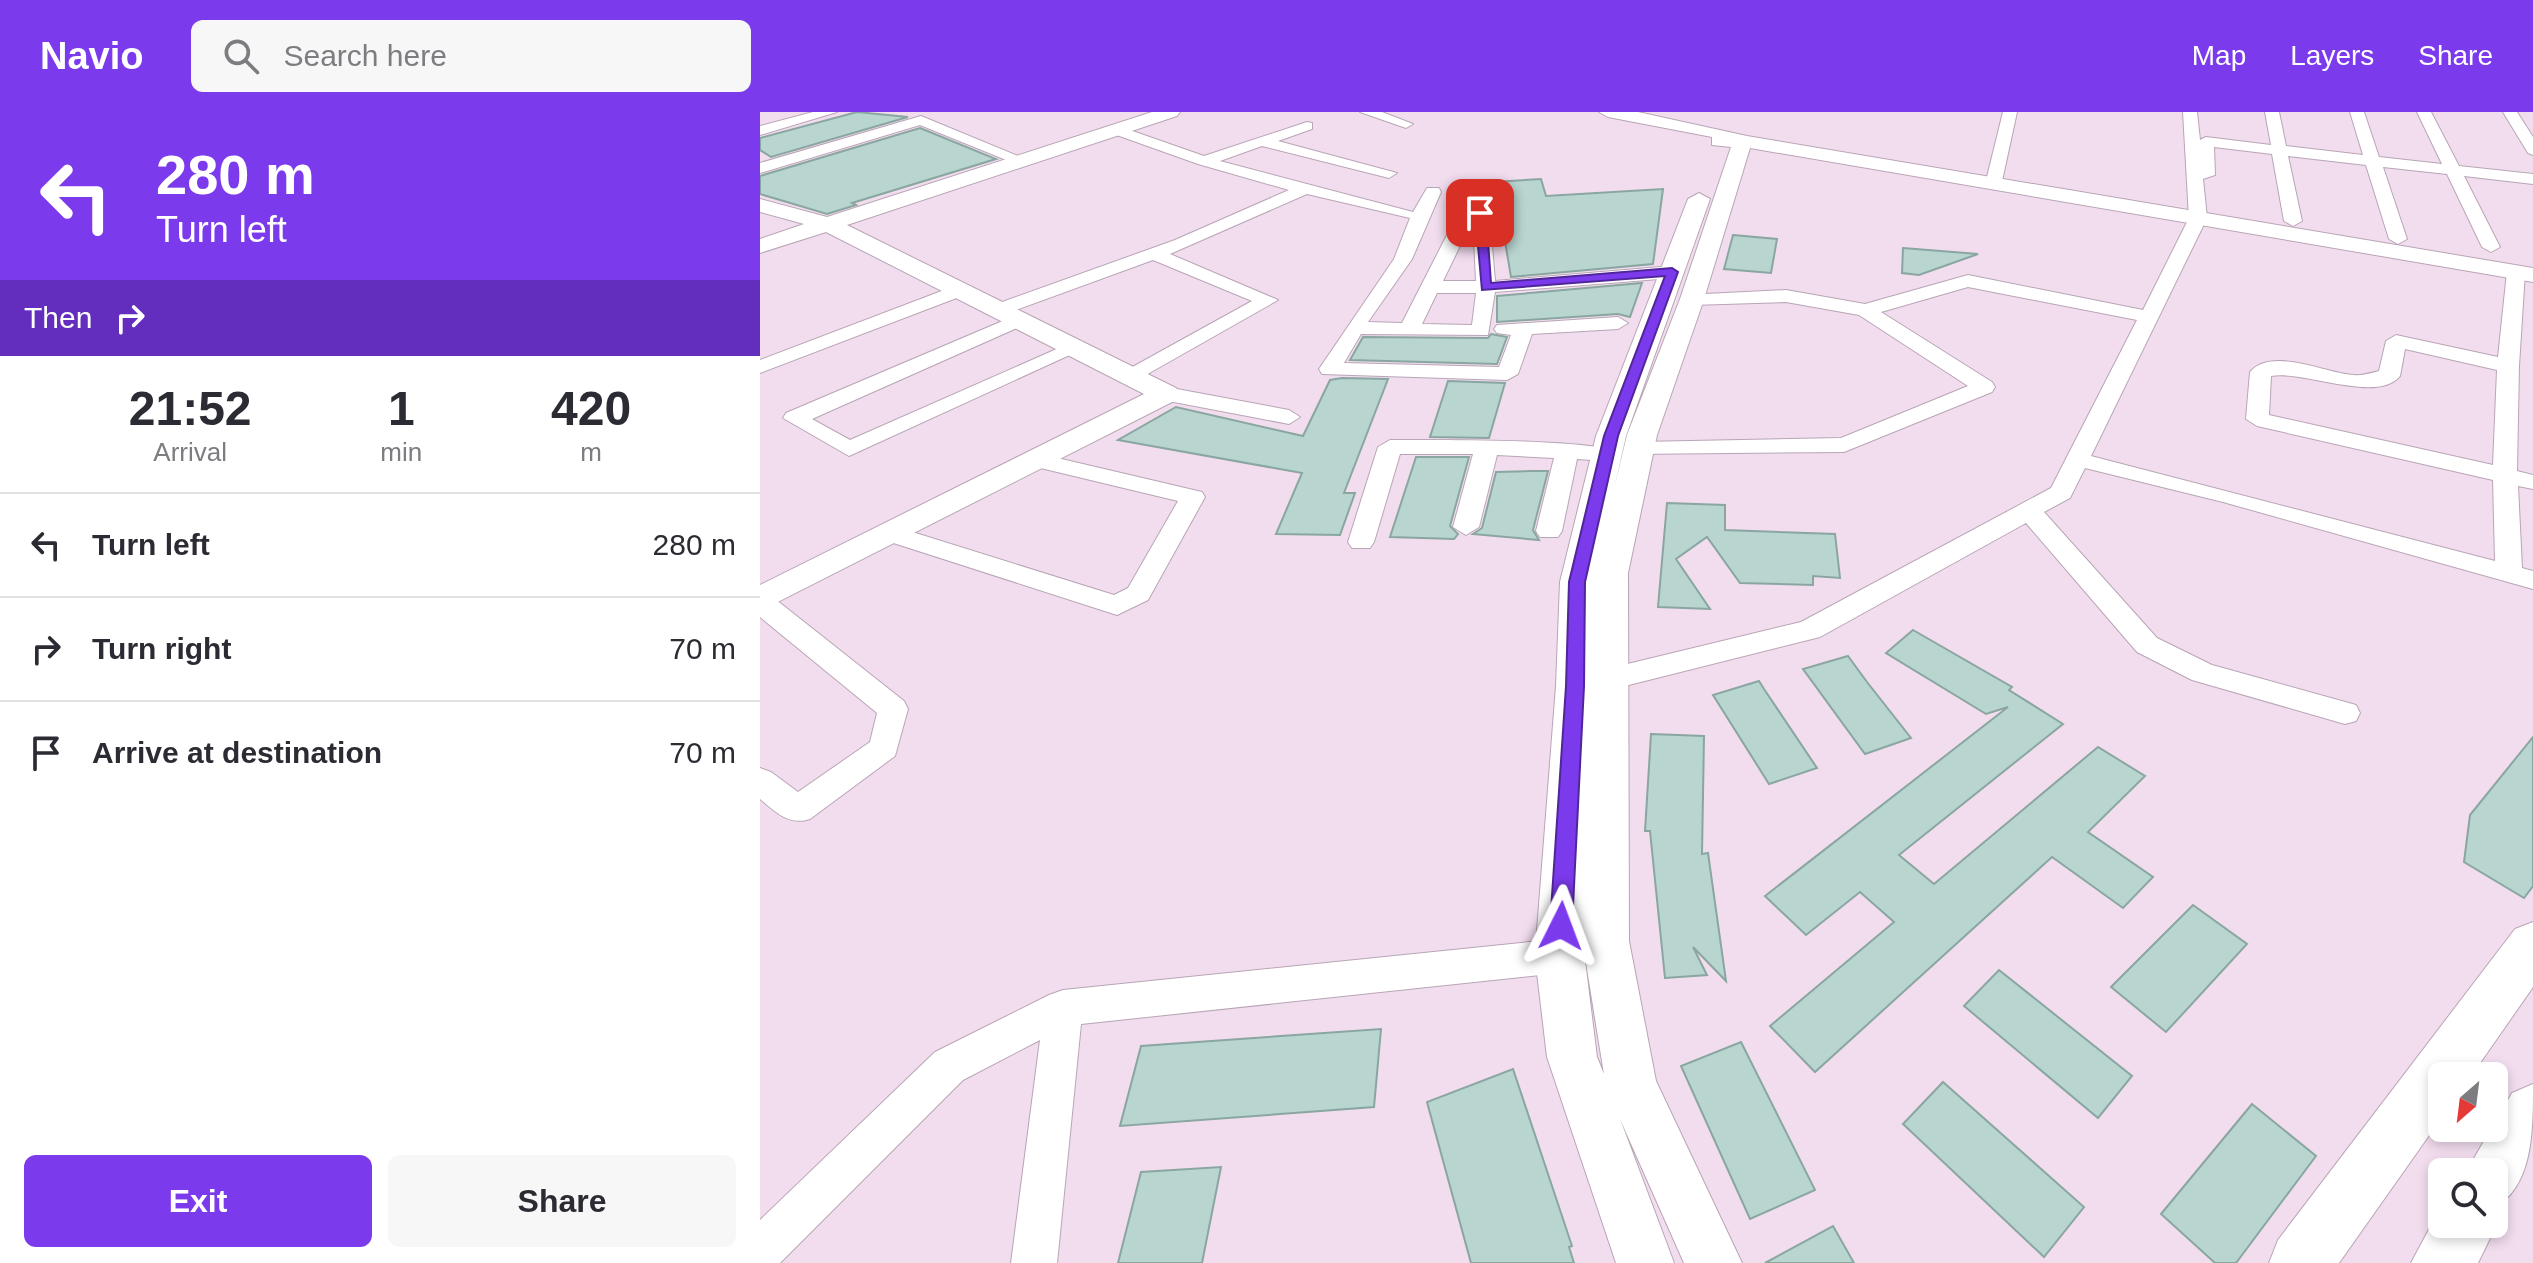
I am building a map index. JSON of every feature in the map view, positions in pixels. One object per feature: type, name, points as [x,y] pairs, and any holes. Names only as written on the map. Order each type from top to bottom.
[{"type":"main road","points":[[2301,1263],[2533,945]]},
{"type":"main road","points":[[2506,1158],[2533,1113]]},
{"type":"main road","points":[[2443,1263],[2458,1238]]},
{"type":"street","points":[[760,131],[830,112]]},
{"type":"street","points":[[760,246],[1168,112]]},
{"type":"street","points":[[1367,112],[1406,124]]},
{"type":"street","points":[[1586,112],[1732,141],[2203,211],[2525,273],[2508,366],[2505,475],[2521,575],[2080,460]]},
{"type":"street","points":[[1608,112],[1720,133],[1732,141]]},
{"type":"street","points":[[1994,181],[2010,112]]},
{"type":"street","points":[[2190,112],[2203,211]]},
{"type":"street","points":[[2272,112],[2293,221]]},
{"type":"street","points":[[2357,112],[2398,239]]},
{"type":"street","points":[[2424,112],[2491,247]]},
{"type":"street","points":[[2510,112],[2526,127],[2533,150]]},
{"type":"street","points":[[760,168],[921,120],[1022,161]]},
{"type":"street","points":[[1204,161],[1307,126]]},
{"type":"street","points":[[1116,130],[1204,161],[1406,214]]},
{"type":"street","points":[[1645,1263],[1572,1057],[1559,956],[1592,684],[1611,573],[1623,451],[1732,141]]},
{"type":"street","points":[[1264,142],[1389,173]]},
{"type":"street","points":[[1592,684],[1810,630],[2061,493],[2203,211],[2206,142],[2533,179]]},
{"type":"street","points":[[1409,330],[1479,188],[1486,287],[1477,331],[1457,374]]},
{"type":"street","points":[[1075,348],[849,449],[794,418],[1008,315],[1305,189]]},
{"type":"street","points":[[1433,192],[1419,217],[1403,259],[1354,328],[1330,369],[1507,374],[1524,328]]},
{"type":"street","points":[[760,205],[828,224],[1166,394],[1289,417]]},
{"type":"street","points":[[1129,375],[1268,300],[1154,254]]},
{"type":"street","points":[[1865,310],[1968,281],[2150,317]]},
{"type":"street","points":[[1361,542],[1390,447],[1623,451],[1844,445],[1984,387],[1865,310],[1786,296],[1682,285],[1430,287]]},
{"type":"street","points":[[760,367],[960,290]]},
{"type":"street","points":[[1354,328],[1477,331],[1618,323]]},
{"type":"street","points":[[2508,366],[2396,341],[2389,376],[2355,382],[2287,367],[2261,372],[2257,419],[2533,482]]},
{"type":"street","points":[[760,781],[798,810],[884,748],[893,709],[760,601],[1166,394]]},
{"type":"street","points":[[1466,527],[1487,447]]},
{"type":"street","points":[[1549,531],[1567,451]]},
{"type":"street","points":[[890,533],[1117,606],[1138,594],[1193,497],[1036,460]]},
{"type":"street","points":[[2030,512],[2147,645],[2202,673],[2345,713]]},
{"type":"street","points":[[1592,684],[1606,941],[1631,1084],[1713,1263]]},
{"type":"street","points":[[760,1251],[949,1066],[1063,1008],[1559,956]]},
{"type":"street","points":[[1034,1263],[1063,1008]]},
{"type":"building","points":[[857,112],[908,117],[771,157],[760,150],[760,138]]},
{"type":"building","points":[[920,128],[996,159],[852,203],[856,205],[827,214],[760,194],[760,176]]},
{"type":"building","points":[[1541,179],[1546,196],[1663,189],[1653,264],[1511,277],[1495,182]]},
{"type":"building","points":[[1733,235],[1777,239],[1771,273],[1724,269]]},
{"type":"building","points":[[1903,248],[1978,254],[1919,275],[1902,273]]},
{"type":"building","points":[[1642,283],[1630,317],[1618,314],[1497,322],[1497,296]]},
{"type":"building","points":[[1491,334],[1507,337],[1497,364],[1350,360],[1363,337],[1488,338]]},
{"type":"building","points":[[1388,379],[1344,493],[1355,493],[1340,535],[1276,534],[1302,473],[1118,440],[1176,407],[1303,436],[1330,380]]},
{"type":"building","points":[[1448,381],[1505,383],[1489,438],[1430,437]]},
{"type":"building","points":[[1416,457],[1469,457],[1450,526],[1458,534],[1454,539],[1390,537]]},
{"type":"building","points":[[1548,471],[1533,530],[1539,540],[1473,534],[1482,528],[1496,472]]},
{"type":"building","points":[[1667,503],[1725,505],[1725,530],[1835,534],[1840,578],[1813,576],[1813,585],[1740,583],[1707,537],[1676,559],[1710,609],[1658,607]]},
{"type":"building","points":[[1913,630],[2012,687],[2009,690],[2063,724],[1899,855],[1934,884],[2098,747],[2145,776],[2088,832],[2153,877],[2123,908],[2052,857],[1815,1072],[1770,1026],[1894,922],[1860,892],[1806,935],[1765,896],[2008,707],[1986,714],[1886,653]]},
{"type":"building","points":[[1848,656],[1911,738],[1865,754],[1803,669]]},
{"type":"building","points":[[1759,681],[1817,768],[1769,784],[1713,695]]},
{"type":"building","points":[[1651,734],[1704,736],[1702,854],[1708,853],[1726,981],[1693,947],[1707,975],[1665,978],[1650,831],[1645,831]]},
{"type":"building","points":[[2533,737],[2533,886],[2524,898],[2464,862],[2470,815]]},
{"type":"building","points":[[2193,905],[2247,944],[2166,1032],[2111,987]]},
{"type":"building","points":[[1999,970],[2132,1076],[2098,1118],[1964,1006]]},
{"type":"building","points":[[1381,1029],[1374,1107],[1120,1126],[1141,1046]]},
{"type":"building","points":[[1741,1042],[1815,1190],[1750,1219],[1681,1066]]},
{"type":"building","points":[[1513,1069],[1572,1246],[1569,1247],[1574,1263],[1471,1263],[1427,1102]]},
{"type":"building","points":[[1943,1082],[2084,1207],[2044,1257],[1903,1124]]},
{"type":"building","points":[[2252,1104],[2316,1156],[2236,1263],[2215,1263],[2161,1214]]},
{"type":"building","points":[[1221,1167],[1202,1263],[1118,1263],[1141,1172]]},
{"type":"building","points":[[1833,1226],[1854,1263],[1765,1263]]},
{"type":"route","points":[[1480,213],[1486,287],[1672,272],[1611,436],[1577,582],[1575,686],[1561,926]]}]
